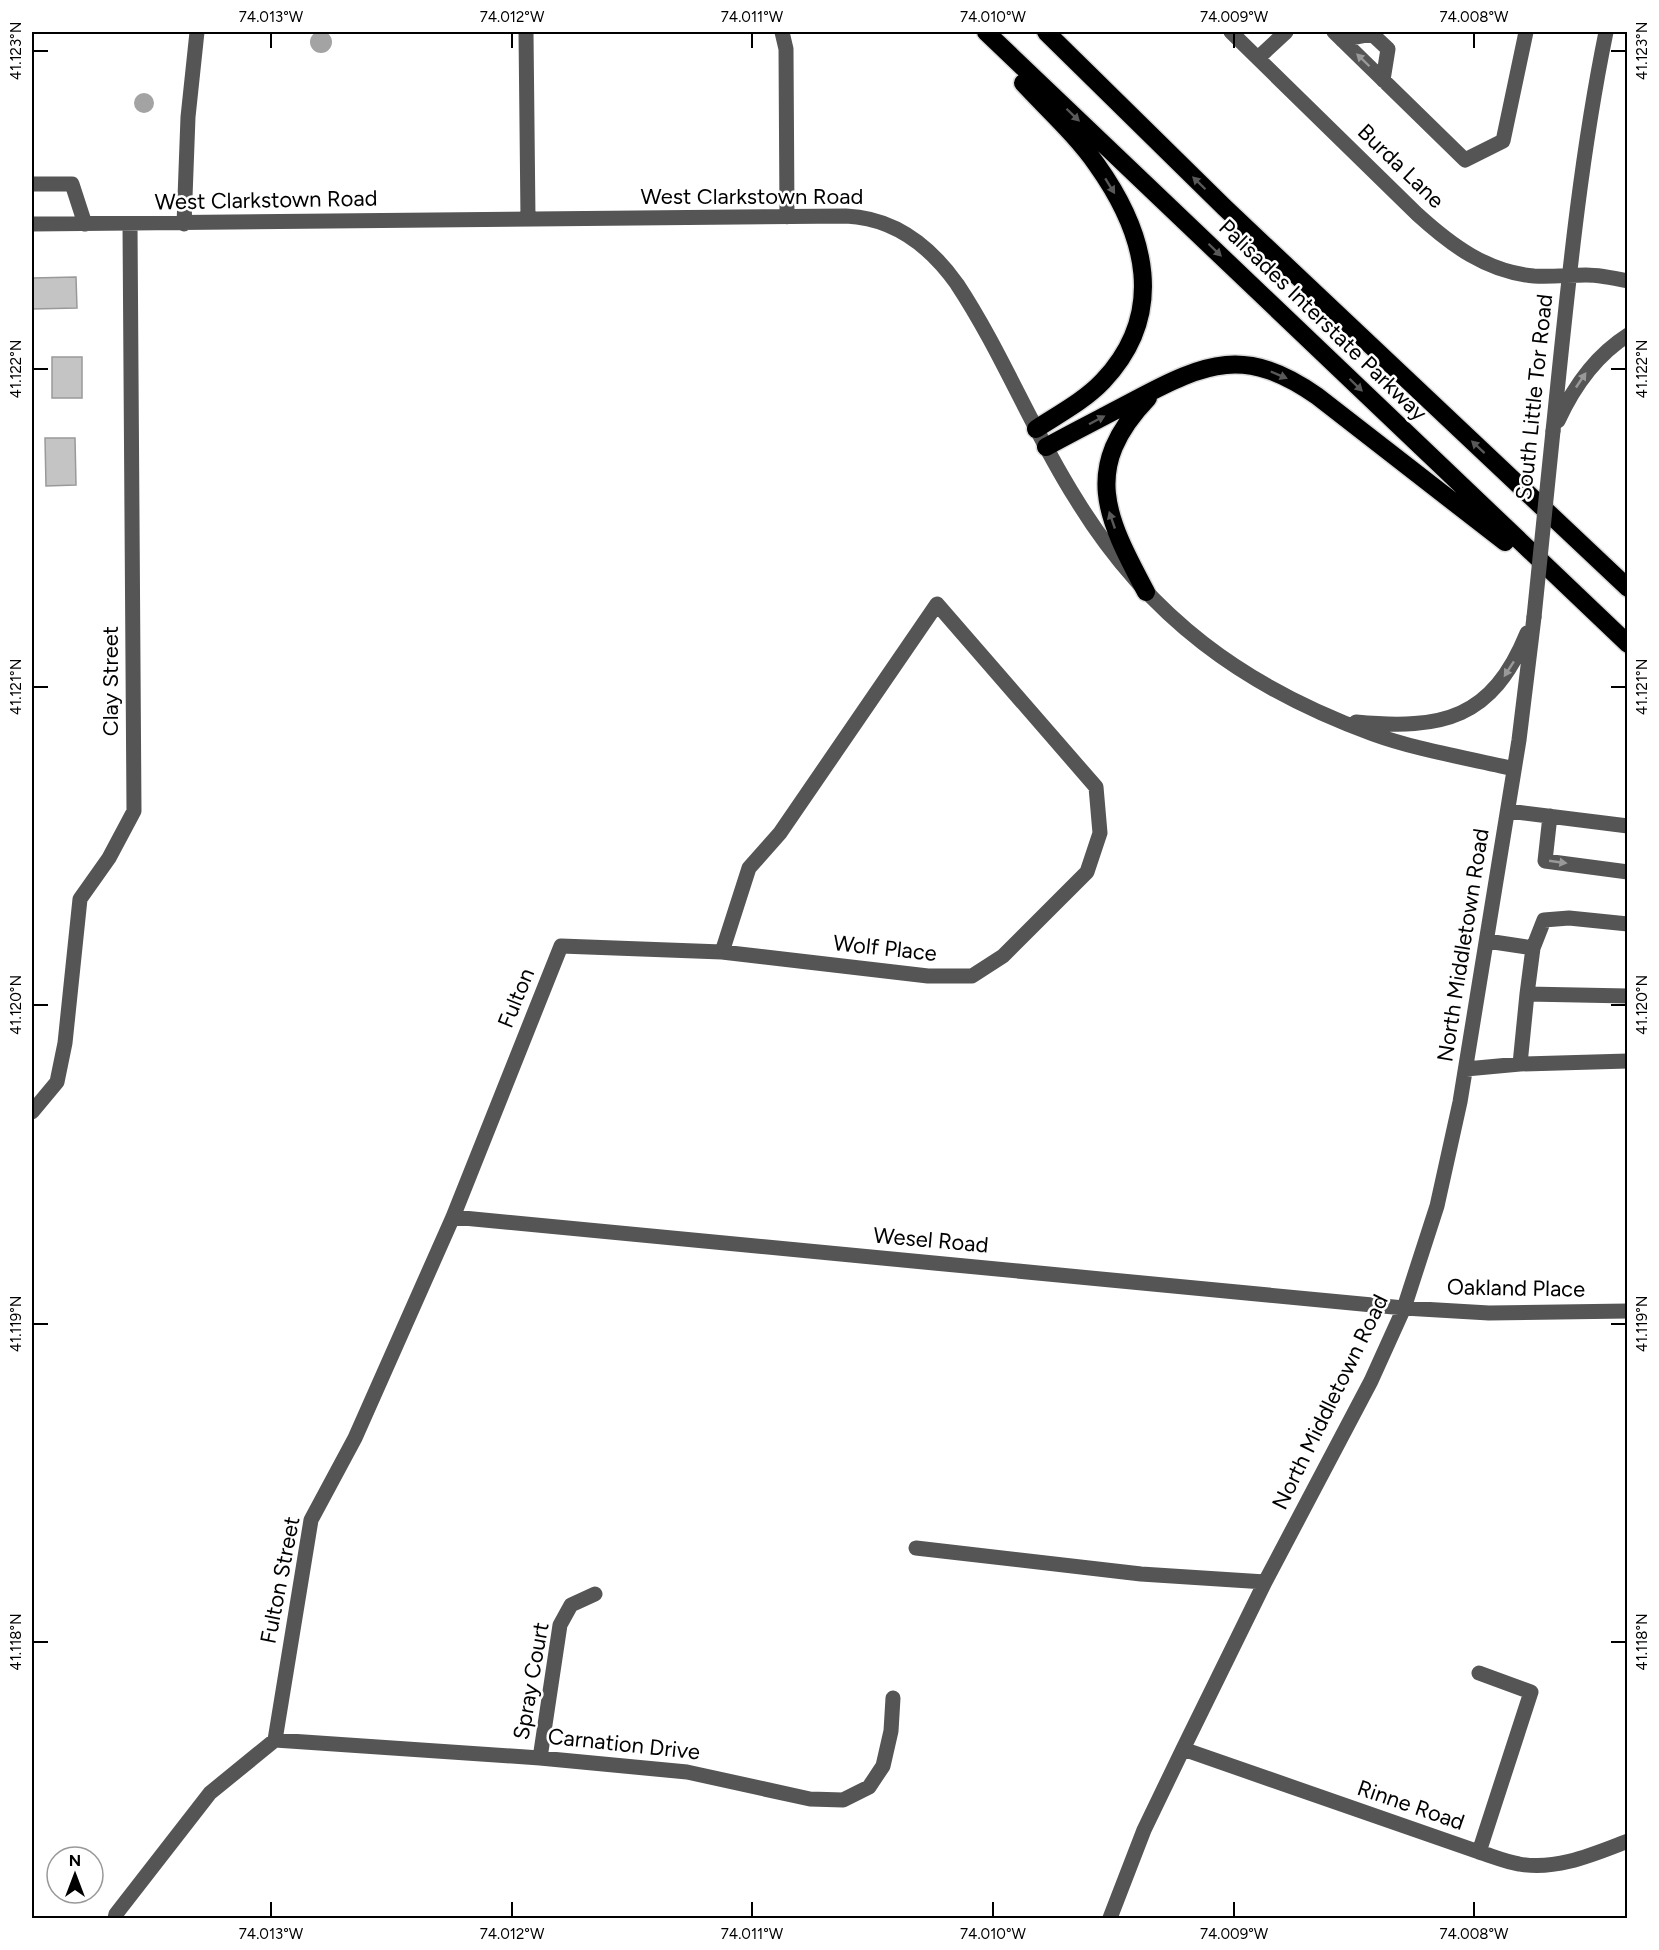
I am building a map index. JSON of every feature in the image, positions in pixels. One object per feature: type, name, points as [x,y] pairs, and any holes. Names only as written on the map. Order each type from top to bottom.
[{"type":"highway","points":[[975,32],[1097,165],[1137,237],[1141,255],[1143,274],[1140,312],[1123,355],[1107,376],[1071,408],[1036,429]]},
{"type":"highway","name":"Palisades Interstate Parkway","points":[[986,32],[1624,641]]},
{"type":"highway","name":"Palisades Interstate Parkway","points":[[1046,32],[1224,207],[1628,588]]},
{"type":"highway","points":[[1046,447],[1169,382],[1201,369],[1235,365],[1266,370],[1297,383],[1317,396],[1465,509],[1624,641]]},
{"type":"highway","points":[[1146,592],[1113,522],[1105,482],[1113,450],[1129,420],[1150,396],[1169,382]]},
{"type":"highway","points":[[1503,471],[1628,572]]},
{"type":"street","points":[[184,224],[188,117],[197,32]]},
{"type":"street","points":[[526,32],[528,219]]},
{"type":"street","points":[[782,32],[786,49],[787,217]]},
{"type":"street","name":"Burda Lane","points":[[1231,32],[1417,214],[1454,246],[1484,263],[1515,273],[1532,276],[1603,276],[1628,280]]},
{"type":"street","points":[[1258,58],[1286,32]]},
{"type":"street","points":[[1338,36],[1465,160],[1503,141],[1526,32]]},
{"type":"street","name":"South Little Tor Road","points":[[1514,769],[1534,616],[1584,147],[1606,32]]},
{"type":"street","points":[[1338,36],[1372,34],[1388,49],[1383,80]]},
{"type":"street","points":[[32,184],[72,184],[85,224]]},
{"type":"street","name":"West Clarkstown Road","points":[[32,224],[846,216],[873,219],[896,227],[929,251],[948,271],[965,296],[1036,429],[1087,517],[1113,554],[1177,623],[1216,654],[1268,687],[1342,721],[1375,735],[1514,769]]},
{"type":"street","name":"Clay Street","points":[[32,1112],[57,1082],[65,1043],[80,899],[109,858],[134,811],[130,224]]},
{"type":"street","points":[[1553,431],[1587,371],[1608,349],[1628,335]]},
{"type":"street","name":"Wolf Place","points":[[937,604],[1096,787],[1100,833],[1087,872],[1003,956],[972,976],[928,976],[722,952],[749,868],[780,833],[937,604]]},
{"type":"street","points":[[1342,721],[1388,724],[1424,723],[1449,719],[1462,713],[1486,697],[1506,676],[1534,616]]},
{"type":"street","name":"North Middletown Road","points":[[1110,1918],[1144,1830],[1183,1749],[1265,1582],[1371,1381],[1404,1308],[1437,1206],[1454,1136],[1514,769]]},
{"type":"street","points":[[1508,811],[1628,826]]},
{"type":"street","points":[[1550,816],[1545,861],[1628,872]]},
{"type":"street","points":[[1520,1064],[1533,948],[1544,920],[1569,918],[1628,924]]},
{"type":"street","points":[[1487,941],[1533,948]]},
{"type":"street","name":"Fulton","points":[[453,1217],[561,946],[722,952]]},
{"type":"street","points":[[1527,994],[1628,996]]},
{"type":"street","points":[[1466,1069],[1520,1064],[1628,1061]]},
{"type":"street","name":"Wesel Road","points":[[453,1217],[1404,1308]]},
{"type":"street","name":"Fulton Street","points":[[275,1740],[311,1520],[355,1438],[453,1217]]},
{"type":"street","name":"Oakland Place","points":[[1404,1308],[1489,1313],[1628,1311]]},
{"type":"street","points":[[916,1548],[1141,1574],[1265,1582]]},
{"type":"street","name":"Spray Court","points":[[540,1758],[561,1624],[571,1605],[595,1594]]},
{"type":"street","points":[[1479,1673],[1531,1692],[1479,1852]]},
{"type":"street","name":"Carnation Drive","points":[[275,1740],[540,1758],[687,1772],[810,1799],[843,1800],[869,1787],[883,1766],[891,1731],[893,1698]]},
{"type":"street","points":[[115,1918],[210,1793],[275,1740]]},
{"type":"street","name":"Rinne Road","points":[[1183,1749],[1479,1852],[1520,1864],[1549,1864],[1582,1858],[1628,1841]]},
{"type":"shaded area","points":[[321,31],[329,34],[332,42],[329,50],[321,53],[313,50],[310,42],[313,34]]},
{"type":"shaded area","points":[[140,93],[148,93],[154,99],[154,107],[148,113],[140,113],[134,107],[134,99]]},
{"type":"building","points":[[76,277],[77,308],[32,309],[32,278]]},
{"type":"building","points":[[52,357],[82,357],[82,398],[52,398]]},
{"type":"building","points":[[45,438],[75,438],[76,485],[46,486]]}]
